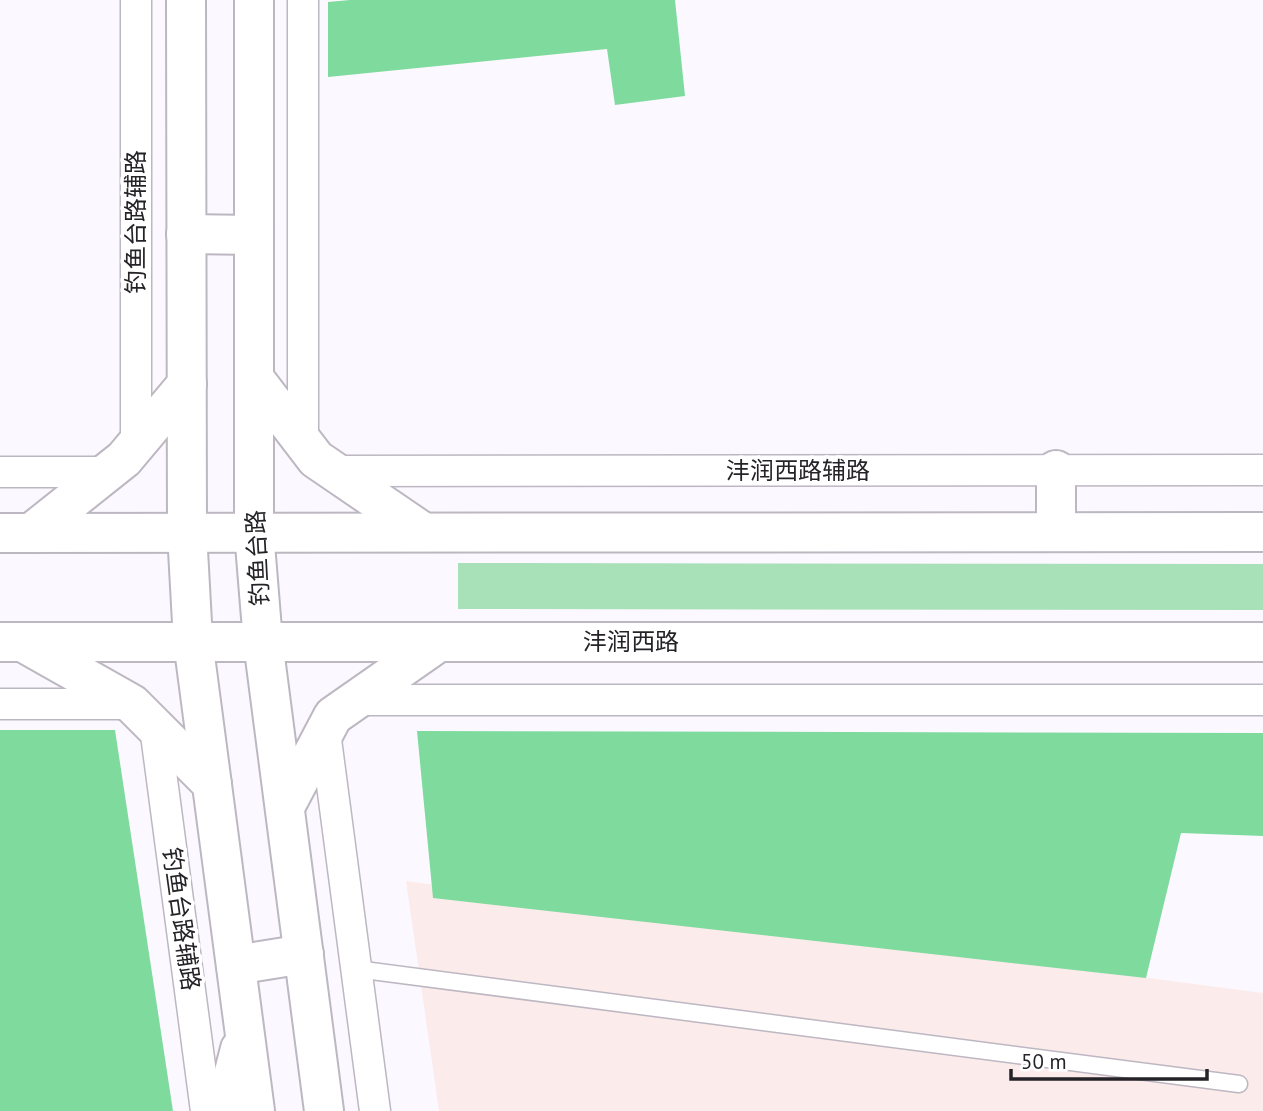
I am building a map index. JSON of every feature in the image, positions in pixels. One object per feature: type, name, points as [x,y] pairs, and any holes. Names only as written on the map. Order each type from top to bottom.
[{"type":"main road","points":[[186,0],[187,532],[193,641],[255,1111]]},
{"type":"main road","name":"钓鱼台路","points":[[254,0],[254,532],[263,642],[324,1111]]},
{"type":"main road","points":[[186,234],[254,235]]},
{"type":"main road","points":[[254,378],[316,460],[423,532]]},
{"type":"main road","points":[[16,533],[124,460],[187,384]]},
{"type":"main road","points":[[1056,470],[1056,532]]},
{"type":"main road","points":[[16,533],[1263,532]]},
{"type":"main road","points":[[11,642],[144,716],[212,784]]},
{"type":"main road","name":"沣润西路","points":[[11,642],[1263,642]]},
{"type":"main road","points":[[285,807],[333,716],[439,642]]},
{"type":"main road","points":[[236,965],[304,954]]},
{"type":"main road","points":[[224,1111],[245,1030]]},
{"type":"street","name":"钓鱼台路辅路","points":[[136,0],[136,445]]},
{"type":"street","points":[[303,0],[303,443]]},
{"type":"street","name":"沣润西路辅路","points":[[333,471],[1263,470]]},
{"type":"street","points":[[0,472],[108,472]]},
{"type":"street","points":[[357,700],[1263,700]]},
{"type":"street","points":[[0,704],[144,716]]},
{"type":"street","name":"钓鱼台路辅路","points":[[144,716],[206,1111]]},
{"type":"street","points":[[325,732],[374,1111]]},
{"type":"lane","points":[[356,969],[1239,1084]]},
{"type":"shaded area","points":[[406,881],[1263,993],[1263,1111],[439,1111]]},
{"type":"green space","points":[[675,0],[685,96],[615,105],[607,49],[328,77],[328,2]]},
{"type":"green space","points":[[458,563],[1263,564],[1263,610],[458,609]]},
{"type":"green space","points":[[0,730],[115,730],[173,1111],[0,1111]]},
{"type":"green space","points":[[417,731],[1263,733],[1263,836],[1181,833],[1146,978],[433,898]]}]
